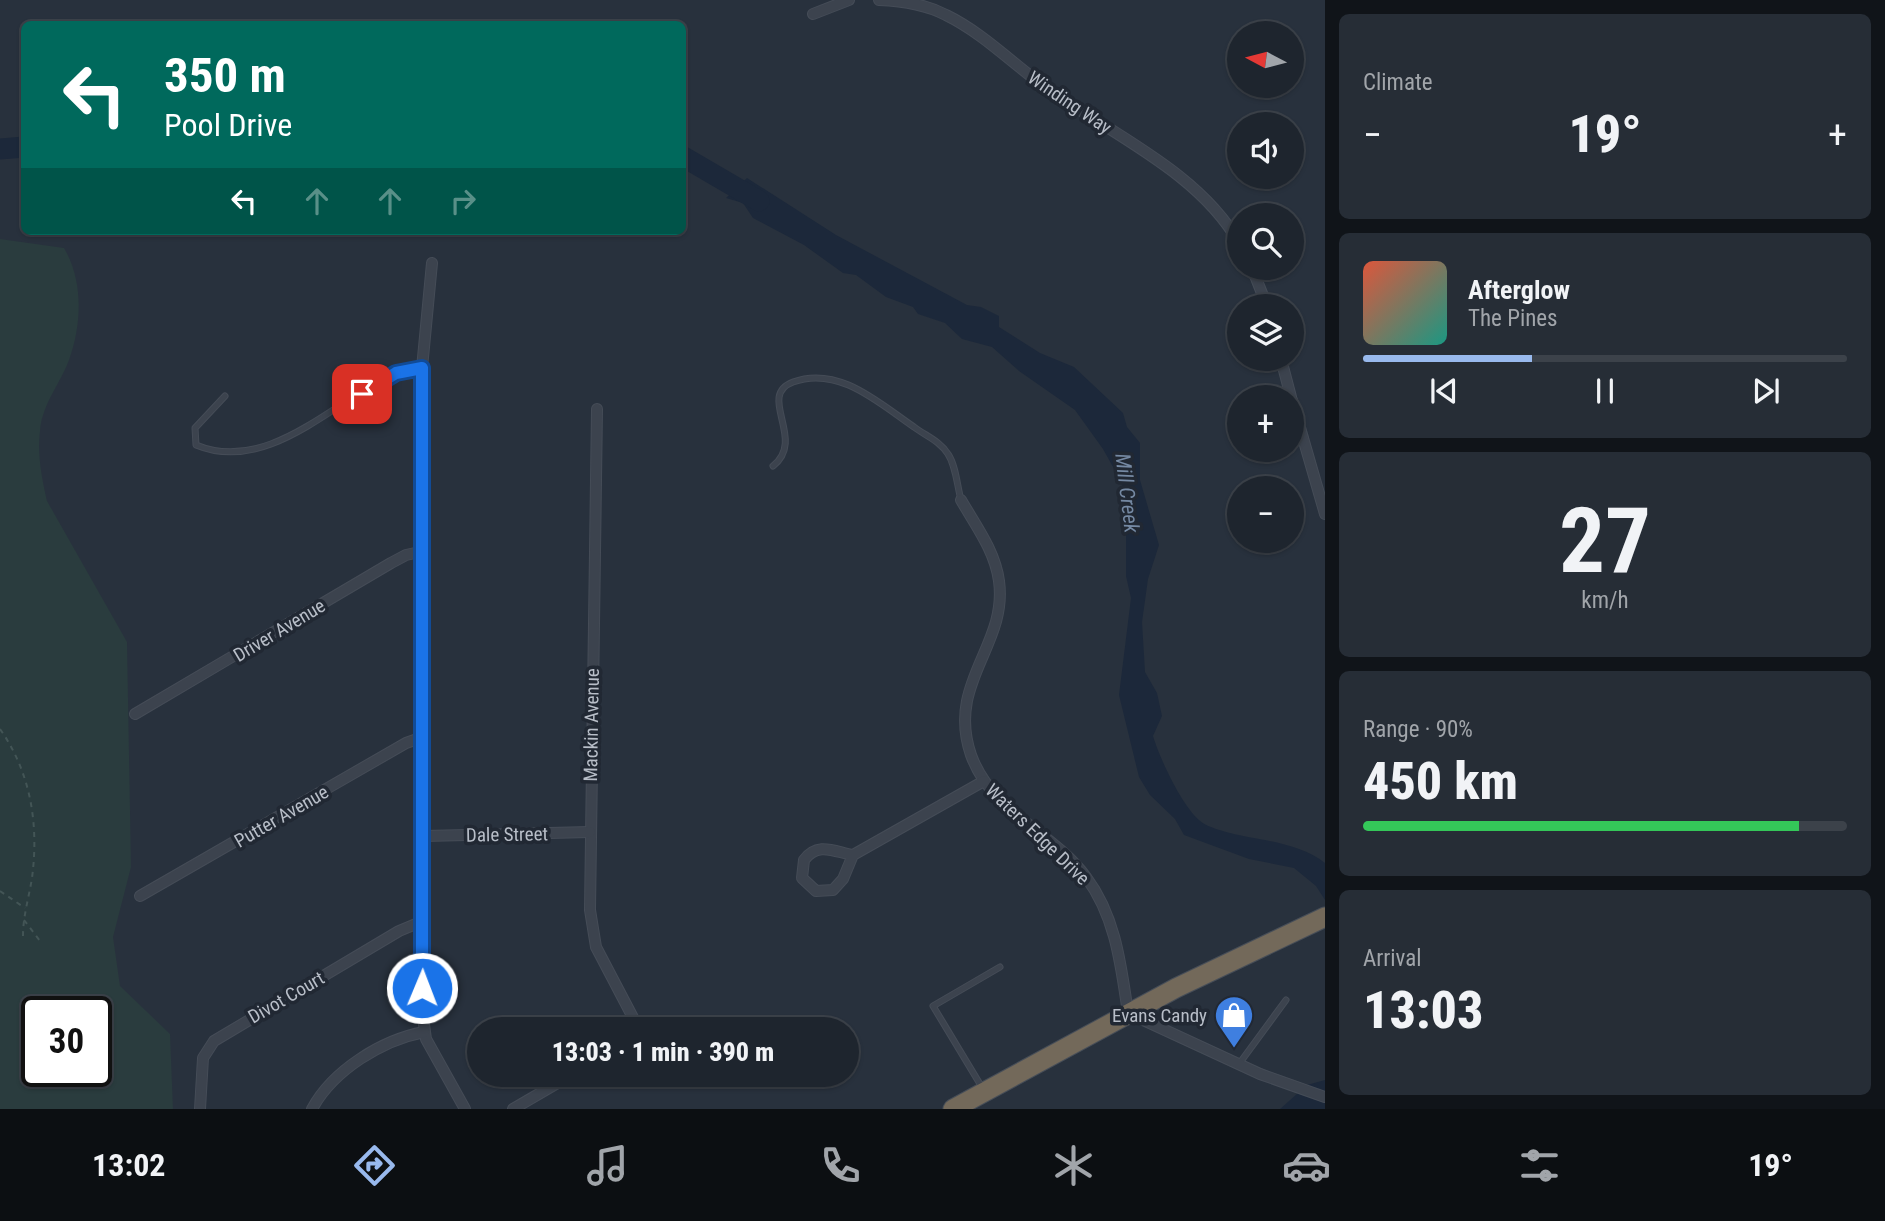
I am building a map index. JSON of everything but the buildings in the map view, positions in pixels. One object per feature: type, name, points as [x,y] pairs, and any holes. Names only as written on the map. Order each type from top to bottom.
[{"type":"highway","points":[[953,1109],[1128,1013],[1320,920]]},
{"type":"street","points":[[813,14],[849,0]]},
{"type":"street","name":"Winding Way","points":[[879,0],[928,7],[971,30],[1043,85],[1184,181],[1209,204],[1227,227]]},
{"type":"street","points":[[432,263],[422,368],[424,1032],[435,1059],[465,1109]]},
{"type":"street","name":"Mackin Avenue","points":[[597,409],[590,832],[592,936],[633,1017]]},
{"type":"street","points":[[1304,443],[1325,514]]},
{"type":"street","name":"Waters Edge Drive","points":[[961,500],[989,547],[999,581],[998,617],[971,681],[965,716],[970,752],[984,781],[1010,811],[1069,858],[1098,894],[1114,934],[1128,1013]]},
{"type":"street","name":"Driver Avenue","points":[[135,714],[391,563],[406,555],[424,551]]},
{"type":"street","name":"Putter Avenue","points":[[140,897],[406,743],[423,737]]},
{"type":"street","points":[[853,855],[829,849],[814,850],[804,860],[802,878],[816,891],[833,890],[843,880],[853,855],[984,781]]},
{"type":"street","name":"Dale Street","points":[[424,836],[590,832]]},
{"type":"street","name":"Divot Court","points":[[200,1109],[203,1058],[214,1041],[399,931],[423,921]]},
{"type":"street","points":[[1128,1013],[1239,1064],[1325,1097]]},
{"type":"street","points":[[312,1109],[330,1084],[347,1068],[385,1047],[424,1032]]},
{"type":"street","points":[[513,1109],[551,1087]]},
{"type":"lane","points":[[225,396],[195,428],[196,445],[225,451],[267,445],[312,423],[396,373],[422,368]]},
{"type":"lane","points":[[773,466],[782,459],[787,448],[778,398],[783,388],[792,382],[813,379],[835,382],[873,396],[941,444],[954,467],[961,500]]},
{"type":"lane","points":[[984,1092],[933,1006],[1000,967]]},
{"type":"lane","points":[[1239,1064],[1286,1000]]},
{"type":"path","points":[[0,729],[23,768],[33,821],[34,849],[23,936]]},
{"type":"path","points":[[0,891],[26,909]]},
{"type":"path","points":[[24,919],[40,941]]},
{"type":"shaded area","points":[[0,239],[64,248],[75,274],[79,301],[77,330],[66,366],[44,411],[39,440],[40,466],[47,501],[127,642],[131,867],[113,937],[120,986],[170,1034],[173,1109],[0,1109]]},
{"type":"water","name":"Mill Creek","points":[[747,178],[836,235],[967,305],[981,307],[999,316],[999,327],[1040,353],[1074,367],[1123,413],[1127,427],[1140,443],[1140,480],[1159,545],[1148,579],[1142,622],[1145,672],[1157,693],[1162,716],[1153,736],[1161,757],[1185,803],[1204,824],[1230,833],[1296,848],[1325,863],[1325,900],[1316,886],[1294,868],[1249,859],[1184,835],[1175,819],[1150,795],[1139,777],[1119,695],[1131,598],[1126,576],[1126,513],[1122,483],[1103,449],[1075,410],[1019,371],[992,347],[962,339],[945,323],[918,314],[913,307],[886,297],[856,275],[843,273],[804,245],[753,218],[743,203],[726,198]]},
{"type":"water","points":[[1325,1080],[1325,1109],[1280,1109],[1307,1085]]},
{"type":"waterway","name":"Mill Creek","points":[[0,149],[21,147]]},
{"type":"waterway","name":"Mill Creek","points":[[686,158],[759,201]]},
{"type":"place","name":"Evans Candy","points":[[1234,1049]]},
{"type":"route","points":[[362,394],[396,373],[422,368],[422,988]]}]
